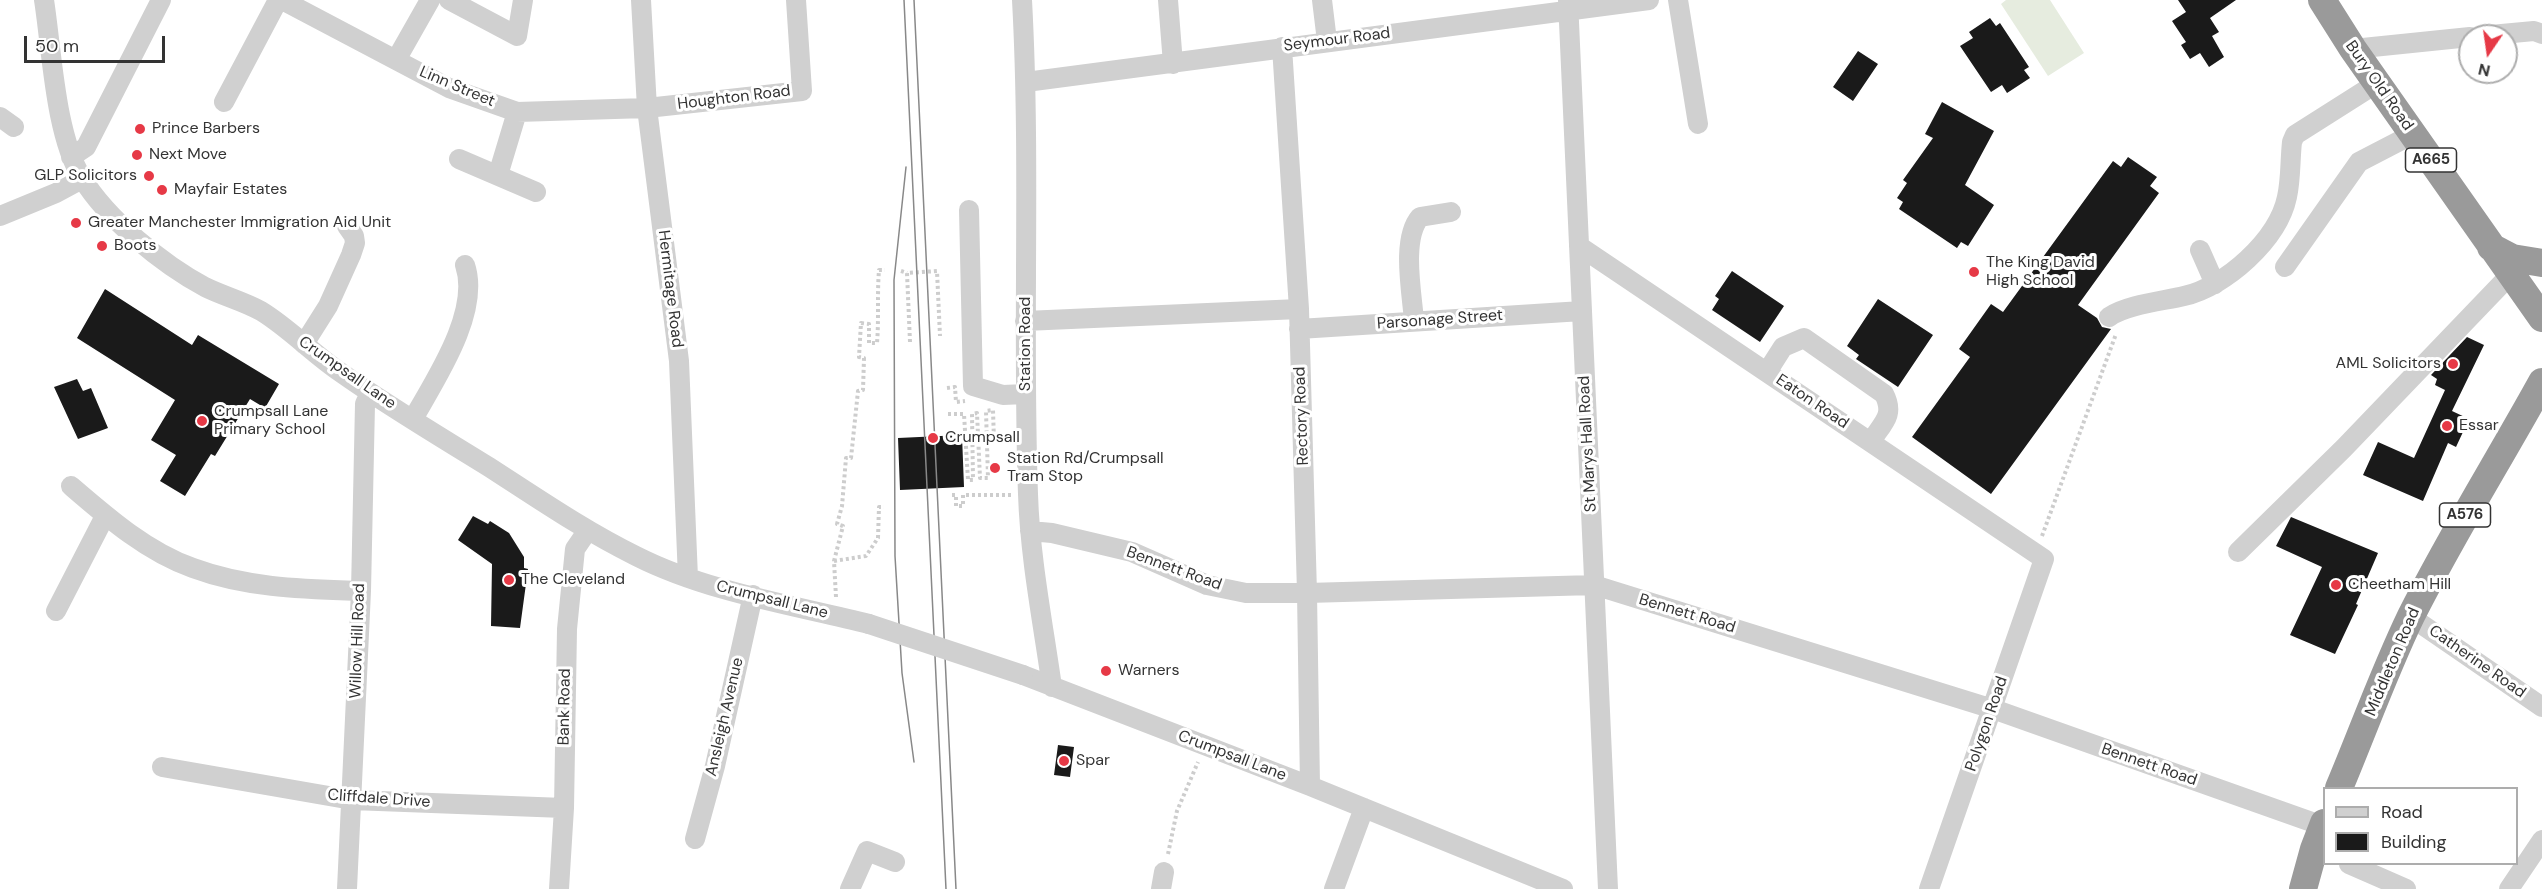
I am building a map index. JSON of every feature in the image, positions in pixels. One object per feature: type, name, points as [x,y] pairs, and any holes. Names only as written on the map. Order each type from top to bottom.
[{"type":"highway","name":"Bury Old Road","points":[[2322,0],[2353,49],[2542,318]]},
{"type":"highway","points":[[2491,247],[2512,258],[2542,263]]},
{"type":"highway","name":"Middleton Road","points":[[2340,787],[2411,618],[2462,520],[2520,424],[2542,382]]},
{"type":"highway","points":[[2303,889],[2322,838]]},
{"type":"street","name":"Crumpsall Lane","points":[[44,0],[62,127],[71,157],[82,178],[124,226],[172,267],[209,289],[262,312],[329,365],[370,393],[588,530],[637,557],[688,578],[869,624],[1023,675],[1310,786],[1563,889]]},
{"type":"street","points":[[71,157],[86,147],[161,0]]},
{"type":"street","points":[[224,102],[278,0]]},
{"type":"street","name":"Linn Street","points":[[282,0],[449,88],[517,112],[647,108]]},
{"type":"street","points":[[396,60],[430,0]]},
{"type":"street","points":[[449,0],[517,36],[523,0]]},
{"type":"street","name":"Hermitage Road","points":[[641,0],[647,108],[679,361],[688,578]]},
{"type":"street","name":"Houghton Road","points":[[647,108],[802,90],[796,0]]},
{"type":"street","name":"Station Road","points":[[1022,0],[1026,82],[1025,321],[1028,495],[1030,531],[1052,687]]},
{"type":"street","points":[[1168,0],[1173,64]]},
{"type":"street","points":[[1322,0],[1327,41]]},
{"type":"street","name":"Seymour Road","points":[[1026,82],[1173,64],[1568,5],[1649,0]]},
{"type":"street","points":[[1678,0],[1698,124]]},
{"type":"street","name":"St Marys Hall Road","points":[[1568,5],[1608,889]]},
{"type":"street","points":[[2518,32],[2539,30]]},
{"type":"street","points":[[2353,49],[2458,38]]},
{"type":"street","name":"Rectory Road","points":[[1282,47],[1299,309],[1310,786]]},
{"type":"street","points":[[2116,323],[2123,310],[2198,293],[2236,269],[2257,249],[2282,211],[2287,198],[2292,142],[2295,135],[2377,83]]},
{"type":"street","points":[[498,175],[517,112]]},
{"type":"street","points":[[2284,267],[2359,162],[2413,134]]},
{"type":"street","points":[[459,159],[536,192]]},
{"type":"street","points":[[0,216],[56,193],[82,178]]},
{"type":"street","points":[[969,210],[973,386],[1003,395],[1026,394]]},
{"type":"street","points":[[1414,321],[1411,232],[1420,217],[1451,212]]},
{"type":"street","points":[[304,344],[328,306],[351,255],[355,243],[354,236],[347,226]]},
{"type":"street","name":"Eaton Road","points":[[1579,246],[2040,556]]},
{"type":"street","points":[[2200,250],[2215,284]]},
{"type":"street","points":[[413,419],[449,356],[456,337],[469,284],[465,265]]},
{"type":"street","points":[[2238,552],[2344,448],[2511,274]]},
{"type":"street","points":[[1025,321],[1299,309]]},
{"type":"street","name":"Parsonage Street","points":[[1299,329],[1582,310]]},
{"type":"street","points":[[1767,372],[1784,347],[1804,338],[1884,394],[1890,412],[1871,441]]},
{"type":"street","name":"Willow Hill Road","points":[[347,889],[361,591],[365,404],[370,393]]},
{"type":"street","points":[[71,486],[105,516],[157,551],[202,571],[252,584],[284,588],[361,591]]},
{"type":"street","points":[[57,610],[105,516]]},
{"type":"street","name":"Bank Road","points":[[559,889],[564,808],[567,629],[575,549],[588,530]]},
{"type":"street","name":"Bennett Road","points":[[1030,531],[1052,533],[1132,552],[1208,585],[1245,593],[1594,585],[1993,710],[2322,838]]},
{"type":"street","name":"Polygon Road","points":[[1929,889],[1993,710],[2040,556]]},
{"type":"street","name":"Ansleigh Avenue","points":[[695,839],[715,766],[753,595]]},
{"type":"street","name":"Catherine Road","points":[[2411,618],[2541,704]]},
{"type":"street","name":"Cliffdale Drive","points":[[162,767],[352,800],[564,808]]},
{"type":"street","points":[[1334,889],[1364,808]]},
{"type":"street","points":[[2509,889],[2542,840]]},
{"type":"street","points":[[850,889],[867,851],[895,862]]},
{"type":"street","points":[[2351,865],[2406,889]]},
{"type":"path","points":[[835,616],[834,561],[843,526],[837,524],[842,506],[846,458],[851,458],[858,391],[862,390],[864,358],[859,357],[861,323],[869,324],[869,343],[877,343],[880,312],[877,292],[879,270],[885,270]]},
{"type":"path","points":[[901,271],[907,273],[937,271],[940,336]]},
{"type":"path","points":[[907,273],[910,342]]},
{"type":"path","points":[[2040,556],[2116,334],[2116,323]]},
{"type":"path","points":[[947,388],[955,387]]},
{"type":"path","points":[[948,414],[964,414],[968,480],[973,480],[972,414],[977,413],[980,478],[988,478],[986,411],[993,410],[994,441],[1027,439]]},
{"type":"path","points":[[952,495],[956,495],[956,506],[963,506],[963,495],[1028,495]]},
{"type":"path","points":[[834,561],[866,556],[878,538],[879,507],[884,507]]},
{"type":"path","points":[[1162,881],[1177,812],[1204,746]]},
{"type":"shaded area","points":[[2006,0],[2050,0],[2084,53],[2048,76],[2001,4]]},
{"type":"building","points":[[2178,0],[2236,0],[2210,18],[2219,32],[2212,36],[2224,57],[2209,67],[2200,53],[2190,59],[2181,45],[2186,42],[2172,21],[2186,12]]},
{"type":"building","points":[[1990,18],[1996,26],[2000,23],[2029,67],[2024,70],[2030,78],[2007,93],[2002,85],[1991,92],[1960,46],[1973,38],[1969,32]]},
{"type":"building","points":[[1858,51],[1878,64],[1853,101],[1833,87]]},
{"type":"building","points":[[1942,102],[1994,131],[1965,185],[1994,205],[1968,246],[1961,242],[1957,248],[1899,209],[1903,202],[1897,198],[1907,183],[1903,180],[1933,138],[1925,134]]},
{"type":"building","points":[[2128,157],[2157,177],[2150,186],[2159,193],[2078,305],[2097,318],[2102,327],[2111,329],[1991,494],[1912,437],[1970,357],[1959,349],[1991,304],[2003,312],[2113,161],[2121,167]]},
{"type":"building","points":[[1732,271],[1784,306],[1760,342],[1712,310],[1719,299],[1715,296]]},
{"type":"building","points":[[105,289],[192,345],[198,335],[279,384],[265,408],[250,399],[215,456],[211,454],[185,496],[160,481],[176,455],[151,440],[175,400],[77,338]]},
{"type":"building","points":[[1878,299],[1933,335],[1898,387],[1856,359],[1859,355],[1847,346]]},
{"type":"building","points":[[2467,337],[2484,345],[2452,411],[2469,419],[2456,447],[2448,443],[2423,501],[2363,475],[2378,442],[2414,458],[2445,390],[2435,385],[2437,379],[2431,375]]},
{"type":"building","points":[[77,379],[83,391],[91,388],[108,428],[78,439],[54,387]]},
{"type":"building","points":[[962,435],[964,487],[900,490],[898,438]]},
{"type":"building","name":"The Cleveland","points":[[473,516],[488,524],[490,521],[509,533],[524,557],[524,568],[528,569],[520,628],[491,626],[492,564],[458,540]]},
{"type":"building","name":"Cheetham Hill","points":[[2291,517],[2378,553],[2356,604],[2358,605],[2335,654],[2290,635],[2322,567],[2276,546]]},
{"type":"building","name":"Spar","points":[[1058,745],[1074,747],[1070,777],[1054,775]]},
{"type":"tram line","points":[[904,0],[946,889]]},
{"type":"tram line","points":[[914,0],[956,889]]},
{"type":"tram line","points":[[906,167],[894,280],[895,556],[902,673],[914,762]]},
{"type":"place","name":"Prince Barbers","points":[[140,129]]},
{"type":"place","name":"Next Move","points":[[137,155]]},
{"type":"place","name":"GLP Solicitors","points":[[149,176]]},
{"type":"place","name":"Mayfair Estates","points":[[162,190]]},
{"type":"place","name":"Greater Manchester Immigration Aid Unit","points":[[76,223]]},
{"type":"place","name":"Boots","points":[[102,246]]},
{"type":"place","name":"The King David High School","points":[[1974,272]]},
{"type":"place","name":"AML Solicitors","points":[[2453,364]]},
{"type":"place","name":"Crumpsall Lane Primary School","points":[[202,421]]},
{"type":"place","name":"Essar","points":[[2447,426]]},
{"type":"place","name":"Crumpsall","points":[[933,438]]},
{"type":"place","name":"Station Rd/Crumpsall Tram Stop","points":[[995,468]]},
{"type":"place","name":"The Cleveland","points":[[509,580]]},
{"type":"place","name":"Cheetham Hill","points":[[2336,585]]},
{"type":"place","name":"Warners","points":[[1106,671]]},
{"type":"place","name":"Spar","points":[[1064,761]]}]
